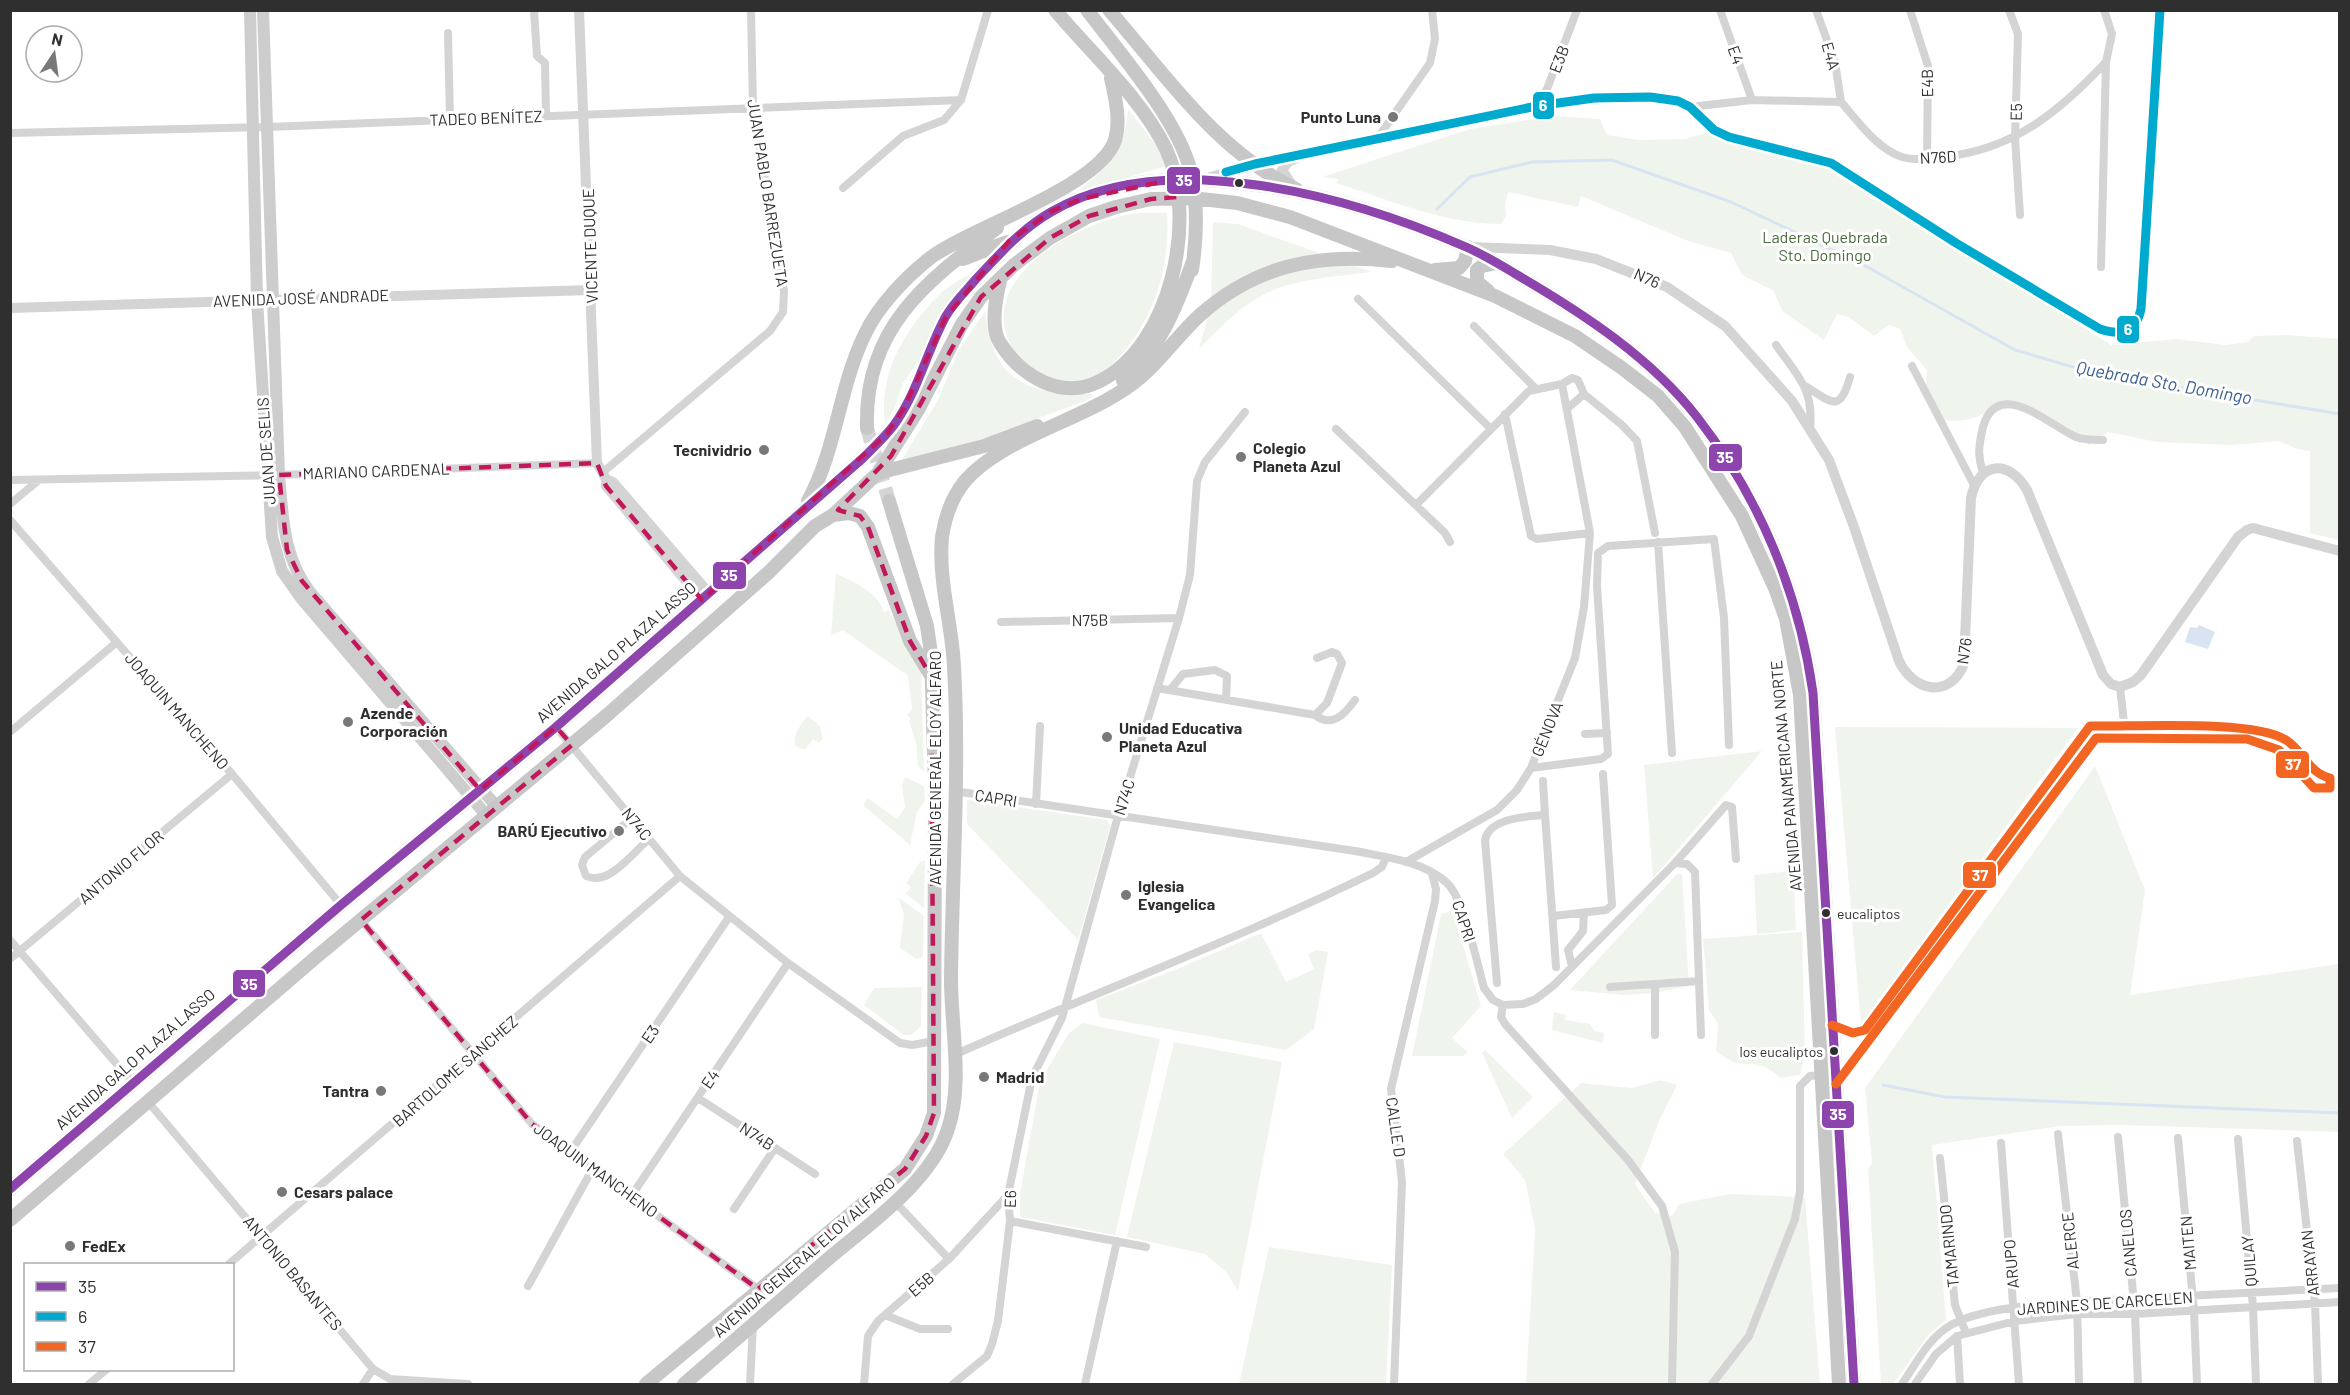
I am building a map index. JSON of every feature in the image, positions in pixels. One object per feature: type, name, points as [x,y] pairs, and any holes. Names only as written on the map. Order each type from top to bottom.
[{"type":"main road","name":"JUAN DE SELIS","points":[[250,10],[257,300],[261,370],[273,475],[287,550],[302,581],[492,812]]},
{"type":"main road","name":"JUAN DE SELIS","points":[[263,10],[275,370],[273,475]]},
{"type":"main road","points":[[1001,279],[995,299],[999,343],[1028,374],[1046,384],[1069,387],[1100,381],[1126,361],[1155,321],[1172,276],[1180,211],[1174,174],[1166,150],[1155,132],[1110,74],[1055,10]]},
{"type":"main road","points":[[1087,10],[1171,128],[1190,168],[1194,192],[1193,261],[1185,304],[1174,342]]},
{"type":"main road","points":[[1109,10],[1216,132],[1255,164],[1311,196]]},
{"type":"main road","points":[[802,510],[828,458],[860,345],[884,306],[930,258],[979,230],[1020,211],[1095,167],[1114,142],[1117,121],[1110,74]]},
{"type":"main road","name":"AVENIDA GALO PLAZA LASSO","points":[[10,1189],[341,905],[556,727],[862,459],[896,422],[946,317],[1009,241],[1052,211],[1104,191],[1162,179],[1203,179],[1311,196],[1382,216],[1468,247]]},
{"type":"main road","points":[[10,1220],[361,920],[572,745],[768,573],[815,526],[832,515],[878,473],[918,410],[962,324],[981,297],[1050,237],[1089,216],[1116,207],[1174,197],[1237,203],[1290,217],[1424,269],[1444,271],[1459,268],[1467,258],[1468,247]]},
{"type":"main road","points":[[867,428],[869,388],[884,342],[905,309],[947,266],[1020,211]]},
{"type":"main road","points":[[947,266],[1009,241]]},
{"type":"main road","name":"AVENIDA PANAMERICANA NORTE","points":[[1468,247],[1569,306],[1632,352],[1668,384],[1698,418],[1728,463],[1772,545],[1798,616],[1813,693],[1854,1384]]},
{"type":"main road","name":"AVENIDA GENERAL ELOY ALFARO","points":[[684,1384],[895,1202],[929,1164],[948,1131],[954,1098],[951,979],[954,663],[942,542],[952,503],[963,483],[976,470],[1003,452],[1117,394],[1140,378],[1201,314],[1231,292],[1291,264],[1337,257],[1406,262]]},
{"type":"main road","points":[[878,473],[984,446],[1090,403],[1116,388],[1134,372],[1160,339],[1172,317],[1193,261]]},
{"type":"main road","points":[[1495,296],[1482,286],[1475,276],[1482,266],[1497,263]]},
{"type":"main road","name":"AVENIDA PANAMERICANA NORTE","points":[[1424,269],[1495,296],[1575,336],[1658,396],[1685,427],[1742,516],[1775,588],[1786,619],[1800,695],[1839,1384]]},
{"type":"main road","points":[[261,370],[275,370]]},
{"type":"main road","name":"AVENIDA GENERAL ELOY ALFARO","points":[[646,1384],[904,1169],[917,1153],[934,1113],[935,787],[931,676],[927,626],[889,501]]},
{"type":"main road","points":[[832,515],[849,513],[860,516],[868,526],[910,641],[931,676]]},
{"type":"street","points":[[534,10],[537,56],[545,63],[546,116]]},
{"type":"street","name":"VICENTE DUQUE","points":[[579,10],[586,114],[591,290],[602,472]]},
{"type":"street","name":"JUAN PABLO BARREZUETA","points":[[602,472],[770,331],[783,312],[784,291],[753,108],[751,10]]},
{"type":"street","points":[[843,188],[903,136],[944,120],[961,100],[988,10]]},
{"type":"street","points":[[1377,139],[1430,63],[1435,39],[1432,10]]},
{"type":"street","name":"E3B","points":[[1537,106],[1547,89],[1577,10]]},
{"type":"street","name":"E4","points":[[1720,10],[1752,100]]},
{"type":"street","name":"E4A","points":[[1816,10],[1835,62],[1841,102]]},
{"type":"street","name":"E4B","points":[[1910,10],[1928,66],[1926,159]]},
{"type":"street","name":"E5","points":[[2008,10],[2018,34],[2015,138],[2020,215]]},
{"type":"street","points":[[2101,267],[2106,62],[2112,34],[2104,10]]},
{"type":"street","points":[[1203,179],[1255,164],[1537,106],[1594,98],[1650,97],[1678,101],[1690,107],[1705,123],[1729,136],[1831,163],[1956,243],[2100,329],[2119,333],[2129,331],[2136,325],[2141,309],[2160,10]]},
{"type":"street","points":[[448,33],[450,120]]},
{"type":"street","name":"N76D","points":[[1841,102],[1883,147],[1902,157],[1926,159],[1966,155],[2015,138],[2054,112],[2106,62]]},
{"type":"street","name":"TADEO BENÍTEZ","points":[[10,133],[254,128],[961,100]]},
{"type":"street","points":[[1690,107],[1752,100],[1841,102]]},
{"type":"street","points":[[1294,188],[1283,175],[1283,167],[1309,153]]},
{"type":"street","name":"N76","points":[[1468,247],[1550,250],[1596,259],[1667,287],[1725,326],[1781,388],[1810,428],[1829,460],[1899,662],[1908,677],[1923,687],[1944,686],[1961,673],[1964,664],[1970,506],[1974,485],[1983,472]]},
{"type":"street","name":"AVENIDA JOSÉ ANDRADE","points":[[10,308],[591,290]]},
{"type":"street","points":[[1358,299],[1490,429]]},
{"type":"street","points":[[1474,326],[1536,389]]},
{"type":"street","points":[[1776,345],[1806,387],[1813,407],[1810,428]]},
{"type":"street","points":[[1912,366],[1974,485]]},
{"type":"street","points":[[1806,387],[1827,400],[1840,400],[1844,398],[1850,376]]},
{"type":"street","points":[[1416,505],[1529,391],[1562,384],[1569,378],[1575,378],[1584,394],[1622,425],[1636,441],[1656,538],[1672,753]]},
{"type":"street","name":"GÉNOVA","points":[[1406,862],[1497,810],[1517,790],[1531,768],[1575,658],[1584,607],[1590,534],[1562,384]]},
{"type":"street","points":[[1568,408],[1584,394]]},
{"type":"street","points":[[2103,440],[2075,436],[2022,408],[1996,405],[1986,418],[1978,446],[1978,459],[1983,472],[1994,468],[2007,470],[2022,482],[2103,675],[2112,684],[2120,687],[2133,682],[2141,675],[2243,532],[2253,528],[2340,551]]},
{"type":"street","name":"N74C","points":[[1065,1006],[1118,816],[1179,618],[1190,574],[1200,472],[1205,462],[1245,412]]},
{"type":"street","points":[[1505,414],[1531,536],[1538,539],[1590,534]]},
{"type":"street","points":[[1336,429],[1445,533],[1450,542]]},
{"type":"street","points":[[602,472],[613,482],[705,597]]},
{"type":"street","name":"MARIANO CARDENAL","points":[[10,480],[602,472]]},
{"type":"street","points":[[10,504],[39,480]]},
{"type":"street","name":"JOAQUIN MANCHENO","points":[[10,520],[232,774],[341,905]]},
{"type":"street","points":[[1531,768],[1604,758],[1608,751],[1597,586],[1598,553],[1608,546],[1656,538],[1709,537],[1716,543],[1724,618],[1729,745]]},
{"type":"street","name":"N75B","points":[[1001,622],[1179,618]]},
{"type":"street","points":[[10,732],[117,642]]},
{"type":"street","points":[[1315,715],[1327,703],[1342,663],[1340,658],[1332,652],[1317,658]]},
{"type":"street","points":[[1170,690],[1183,674],[1215,670],[1227,676],[1226,700]]},
{"type":"street","points":[[2120,687],[2126,739]]},
{"type":"street","points":[[1157,688],[1315,715],[1326,721],[1339,719],[1355,700]]},
{"type":"street","points":[[1036,804],[1040,726]]},
{"type":"street","points":[[1832,1024],[1853,1033],[1865,1029],[2090,726],[2249,728],[2286,740],[2314,772],[2330,777],[2330,788],[2314,788],[2305,781],[2279,750],[2247,740],[2096,738],[1836,1084]]},
{"type":"street","name":"N74C","points":[[556,727],[680,876],[729,917],[788,963],[900,1043],[912,1046],[934,1041]]},
{"type":"street","points":[[1585,734],[1607,733]]},
{"type":"street","name":"ANTONIO FLOR","points":[[10,959],[232,774]]},
{"type":"street","points":[[1553,916],[1608,909],[1612,905],[1604,774]]},
{"type":"street","points":[[1543,782],[1556,967]]},
{"type":"street","name":"CAPRI","points":[[954,791],[1386,857],[1406,862],[1447,882],[1454,891],[1484,988],[1493,1000],[1503,1005]]},
{"type":"street","points":[[1672,1384],[1675,1252],[1671,1231],[1662,1206],[1628,1160],[1501,1017],[1503,1005],[1530,1003],[1554,985],[1675,863],[1725,805],[1732,807],[1736,859]]},
{"type":"street","points":[[1497,983],[1485,836],[1511,818],[1545,815]]},
{"type":"street","points":[[632,818],[585,857],[582,865],[586,876],[594,880],[605,878],[650,839]]},
{"type":"street","points":[[954,1055],[1303,907],[1373,873],[1382,867],[1386,857]]},
{"type":"street","points":[[1675,863],[1687,864],[1695,872],[1701,1035]]},
{"type":"street","name":"CALLE D","points":[[1394,1384],[1402,1182],[1391,1089],[1435,901],[1436,889],[1432,874]]},
{"type":"street","name":"BARTOLOME SANCHEZ","points":[[230,1263],[680,876]]},
{"type":"street","points":[[1572,966],[1568,952],[1583,931],[1584,913]]},
{"type":"street","name":"E3","points":[[571,1151],[729,917]]},
{"type":"street","name":"JOAQUIN MANCHENO","points":[[361,920],[532,1124],[758,1289]]},
{"type":"street","points":[[10,940],[133,1083]]},
{"type":"street","name":"E4","points":[[632,1195],[788,963]]},
{"type":"street","points":[[1610,987],[1655,986],[1699,981]]},
{"type":"street","points":[[1655,986],[1655,1035]]},
{"type":"street","name":"E6","points":[[953,1384],[987,1356],[992,1344],[998,1321],[1010,1221],[1008,1195],[1032,1078],[1058,1030],[1065,1006]]},
{"type":"street","points":[[1712,1384],[1749,1336],[1795,1219],[1800,1191],[1800,1086],[1810,1076],[1822,1075]]},
{"type":"street","name":"N74B","points":[[698,1098],[816,1174]]},
{"type":"street","name":"ANTONIO BASANTES","points":[[149,1102],[373,1369]]},
{"type":"street","name":"ALERCE","points":[[2058,1134],[2076,1302],[2079,1384]]},
{"type":"street","name":"CANELOS","points":[[2118,1137],[2134,1299],[2138,1384]]},
{"type":"street","name":"MAITEN","points":[[2178,1137],[2193,1297],[2197,1384]]},
{"type":"street","name":"QUILAY","points":[[2238,1138],[2252,1291],[2256,1384]]},
{"type":"street","name":"ARRAYAN","points":[[2297,1141],[2315,1303],[2318,1384]]},
{"type":"street","name":"ARUPO","points":[[2001,1143],[2019,1384]]},
{"type":"street","points":[[734,1209],[775,1148]]},
{"type":"street","name":"TAMARINDO","points":[[1940,1158],[1955,1305],[1961,1320],[1960,1384]]},
{"type":"street","points":[[528,1286],[593,1168]]},
{"type":"street","name":"E5B","points":[[864,1384],[868,1336],[885,1315],[949,1259],[1008,1195]]},
{"type":"street","points":[[895,1202],[949,1259]]},
{"type":"street","points":[[1010,1221],[1146,1247]]},
{"type":"street","points":[[1085,1384],[1117,1241]]},
{"type":"street","name":"JARDINES DE CARCELEN","points":[[1902,1384],[1938,1335],[1961,1320],[2014,1308],[2252,1291],[2340,1288]]},
{"type":"street","name":"JARDINES DE CARCELEN","points":[[1915,1384],[1936,1354],[1961,1334],[2015,1321],[2077,1314],[2135,1314],[2340,1302]]},
{"type":"street","points":[[885,1315],[920,1329],[948,1329]]},
{"type":"street","points":[[750,1384],[753,1325]]},
{"type":"street","points":[[363,1384],[373,1369],[390,1378],[468,1384]]},
{"type":"street","points":[[89,1384],[105,1371]]},
{"type":"highlighted area","points":[[1175,179],[1178,197],[1151,199],[1089,216],[1050,238],[981,297],[891,456],[838,510],[860,516],[868,527],[910,641],[931,676],[934,1113],[926,1136],[905,1169],[758,1289],[532,1124],[361,920],[572,745],[556,727],[480,790],[302,581],[287,550],[279,475],[597,463],[606,486],[702,600],[887,434],[904,408],[946,317],[1009,241],[1052,211],[1081,199]]},
{"type":"green space","points":[[1128,109],[1160,150],[1166,166],[1076,193],[1105,166],[1119,146]]},
{"type":"green space","name":"Laderas Quebrada Sto. Domingo","points":[[1556,116],[1600,119],[1607,135],[1638,140],[1685,139],[1706,133],[1747,149],[1827,167],[2111,345],[2177,339],[2225,345],[2248,342],[2254,336],[2286,335],[2340,339],[2339,540],[2310,533],[2310,451],[2297,449],[2279,441],[2230,445],[2157,442],[2108,432],[2089,445],[2050,420],[2003,402],[1974,418],[1958,421],[1941,419],[1926,390],[1927,370],[1907,347],[1900,329],[1889,325],[1874,336],[1849,317],[1837,314],[1824,340],[1782,311],[1774,291],[1742,275],[1731,253],[1688,241],[1581,196],[1578,207],[1508,192],[1505,205],[1506,216],[1501,224],[1480,223],[1417,210],[1336,183],[1338,179],[1322,177],[1470,129]]},
{"type":"green space","points":[[1136,213],[1167,213],[1167,247],[1156,296],[1141,327],[1114,362],[1104,372],[1076,382],[1060,381],[1030,368],[1010,343],[1005,328],[1004,311],[1009,293],[1019,276],[1051,248],[1089,227]]},
{"type":"green space","points":[[1213,222],[1238,224],[1372,272],[1316,279],[1275,289],[1254,300],[1237,313],[1199,349],[1211,305]]},
{"type":"green space","points":[[982,268],[903,383],[894,410],[885,423],[884,405],[890,370],[915,322],[944,291]]},
{"type":"green space","points":[[985,311],[989,335],[996,354],[1006,369],[1018,380],[1032,387],[1050,391],[1093,394],[1090,399],[986,438],[901,461],[938,400],[959,350]]},
{"type":"green space","points":[[836,574],[871,593],[884,612],[889,610],[921,672],[924,772],[918,766],[916,743],[909,721],[911,719],[907,715],[912,709],[908,676],[843,630],[831,635]]},
{"type":"green space","points":[[808,716],[820,726],[823,739],[819,743],[813,739],[805,750],[795,746],[794,742],[798,730]]},
{"type":"green space","points":[[1835,727],[2078,728],[1861,1024]]},
{"type":"green space","points":[[1762,751],[1667,862],[1653,878],[1644,765]]},
{"type":"green space","points":[[2095,766],[2145,890],[2130,995],[2339,964],[2339,1132],[2120,1125],[2061,1126],[1932,1145],[1946,1320],[1929,1334],[1893,1384],[1881,1384],[1868,1169],[1872,1163],[1865,1088]]},
{"type":"green space","points":[[905,777],[924,786],[925,801],[917,812],[910,845],[863,805],[868,798],[897,819],[905,808],[902,785]]},
{"type":"green space","points":[[967,800],[1107,820],[1110,827],[1078,940],[967,824]]},
{"type":"green space","points":[[925,860],[924,908],[906,894],[911,887],[906,883],[920,862]]},
{"type":"green space","points":[[1793,871],[1796,930],[1757,934],[1754,875]]},
{"type":"green space","points":[[1677,874],[1682,874],[1689,986],[1654,993],[1624,995],[1570,990]]},
{"type":"green space","points":[[898,897],[924,916],[923,957],[916,959],[900,948],[904,914]]},
{"type":"green space","points":[[1453,911],[1481,1006],[1452,1038],[1468,1052],[1463,1056],[1412,1056],[1441,914]]},
{"type":"green space","points":[[1802,932],[1805,1054],[1800,1075],[1781,1078],[1769,1069],[1734,1062],[1716,1051],[1718,1024],[1709,1010],[1703,939]]},
{"type":"green space","points":[[1261,933],[1286,982],[1314,969],[1308,954],[1316,950],[1328,952],[1314,1029],[1286,1050],[1099,1017],[1096,1000]]},
{"type":"green space","points":[[922,987],[921,1026],[912,1035],[904,1035],[864,1005],[874,988]]},
{"type":"green space","points":[[1554,1012],[1566,1015],[1565,1020],[1590,1024],[1595,1031],[1604,1033],[1603,1043],[1552,1030]]},
{"type":"green space","points":[[1082,1023],[1160,1039],[1115,1235],[1020,1217],[1020,1194],[1040,1081],[1069,1033]]},
{"type":"green space","points":[[1174,1042],[1282,1062],[1238,1291],[1226,1272],[1205,1254],[1127,1237]]},
{"type":"green space","points":[[1485,1050],[1533,1097],[1512,1118],[1482,1053]]},
{"type":"green space","points":[[1660,1080],[1677,1085],[1659,1121],[1635,1184],[1655,1213],[1672,1216],[1679,1204],[1730,1194],[1805,1197],[1820,1384],[1526,1384],[1535,1229],[1525,1180],[1503,1154],[1581,1083],[1632,1088]]},
{"type":"green space","points":[[1269,1247],[1392,1265],[1386,1384],[1239,1384]]},
{"type":"water","points":[[2199,625],[2215,632],[2208,649],[2185,642],[2190,627],[2197,628]]},
{"type":"waterway","name":"Quebrada Sto. Domingo","points":[[1437,209],[1470,177],[1532,162],[1612,160],[1731,202],[1862,264],[2015,350],[2097,374],[2340,414]]},
{"type":"waterway","points":[[1883,1085],[1945,1097],[2340,1113]]},
{"type":"tunnel","points":[[867,428],[889,501]]},
{"type":"transit line","name":"6","points":[[1226,172],[1255,164],[1537,106],[1594,98],[1650,97],[1678,101],[1690,107],[1714,130],[1729,137],[1831,163],[1956,243],[2100,329],[2121,332],[2135,323],[2141,309],[2160,10]]},
{"type":"transit line","name":"35","points":[[10,1189],[341,905],[556,727],[862,459],[887,434],[910,399],[939,329],[953,306],[976,279],[1020,235],[1051,212],[1097,192],[1148,182],[1203,180],[1259,185],[1315,196],[1420,228],[1480,254],[1568,306],[1638,356],[1679,396],[1719,448],[1740,480],[1758,514],[1787,583],[1807,656],[1813,693],[1854,1384]]},
{"type":"transit line","name":"37","points":[[1832,1025],[1853,1033],[1865,1030],[2090,726],[2221,727],[2270,733],[2286,740],[2316,771],[2330,778],[2330,788],[2314,788],[2279,750],[2247,739],[2096,738],[1836,1084]]},
{"type":"place","name":"Punto Luna","points":[[1393,117]]},
{"type":"place","name":"Tecnividrio","points":[[764,450]]},
{"type":"place","name":"Colegio Planeta Azul","points":[[1241,457]]},
{"type":"place","name":"Azende Corporación","points":[[348,722]]},
{"type":"place","name":"Unidad Educativa Planeta Azul","points":[[1107,737]]},
{"type":"place","name":"BARÚ Ejecutivo","points":[[619,831]]},
{"type":"place","name":"Iglesia Evangelica","points":[[1126,895]]},
{"type":"place","name":"eucaliptos","points":[[1826,913]]},
{"type":"place","name":"los eucaliptos","points":[[1834,1051]]},
{"type":"place","name":"Madrid","points":[[984,1077]]},
{"type":"place","name":"Tantra","points":[[381,1091]]},
{"type":"place","name":"Cesars palace","points":[[282,1192]]},
{"type":"place","name":"FedEx","points":[[70,1246]]}]
